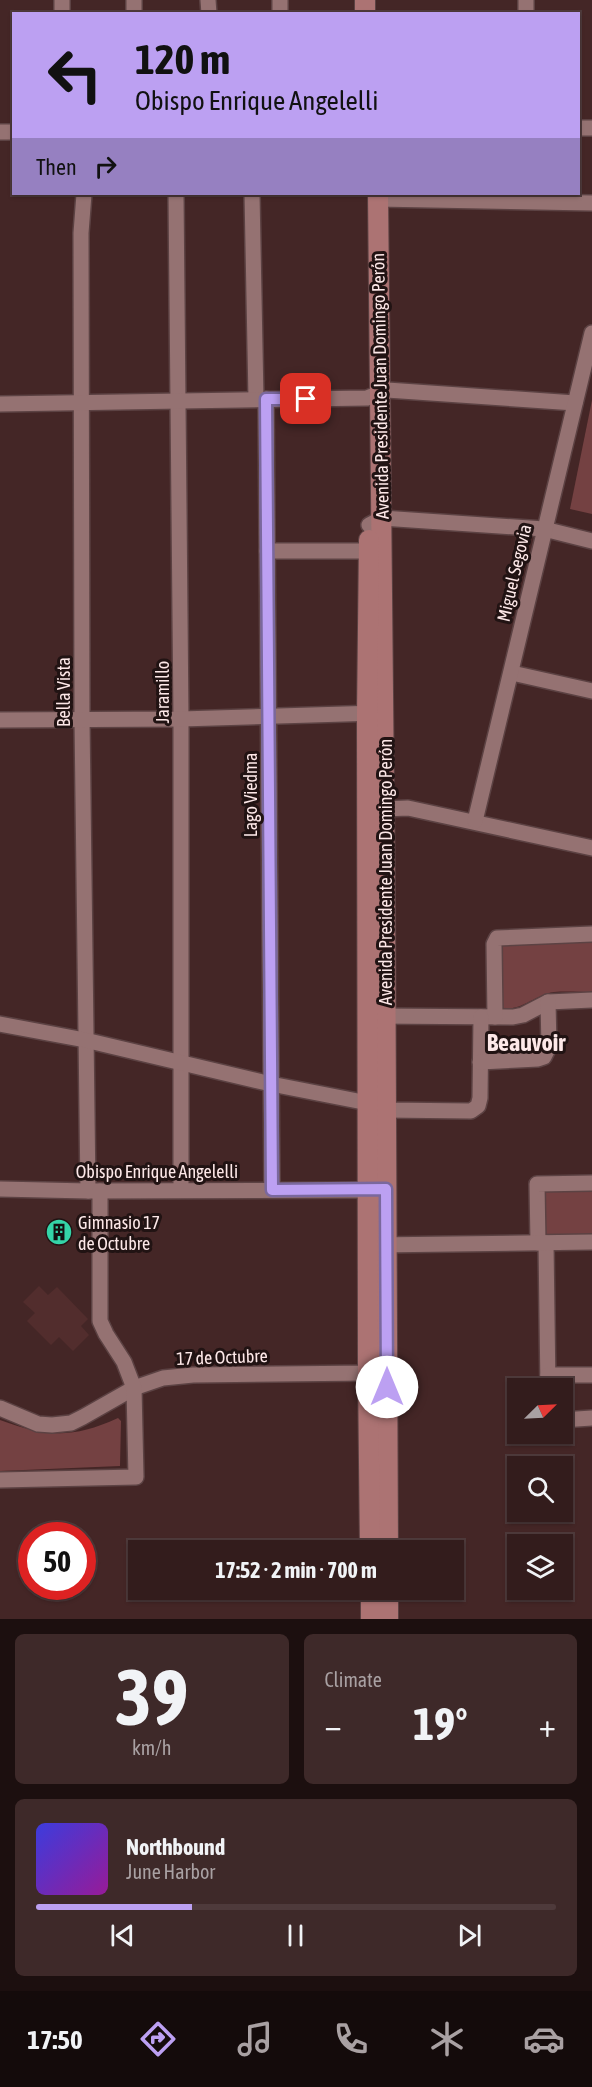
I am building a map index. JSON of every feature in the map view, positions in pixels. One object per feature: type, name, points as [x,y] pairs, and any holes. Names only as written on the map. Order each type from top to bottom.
[{"type":"main road","name":"Avenida Presidente Juan Domingo Perón","points":[[370,1540],[377,1370],[378,1190],[376,521],[373,396],[374,195]]},
{"type":"main road","name":"Avenida Presidente Juan Domingo Perón","points":[[377,1370],[387,1540]]},
{"type":"main road","points":[[371,1600],[371,1619]]},
{"type":"main road","points":[[388,1600],[388,1619]]},
{"type":"street","name":"Bella Vista","points":[[0,1480],[136,1477],[134,1389],[124,1362],[100,1321],[85,1040],[81,234],[84,195]]},
{"type":"street","name":"Jaramillo","points":[[176,195],[181,719],[181,1190]]},
{"type":"street","name":"Lago Viedma","points":[[252,195],[267,551],[272,1190]]},
{"type":"street","points":[[374,195],[526,198],[592,203]]},
{"type":"street","name":"Miguel Segovia","points":[[475,821],[592,333]]},
{"type":"street","points":[[0,404],[373,396],[387,390],[575,403]]},
{"type":"street","points":[[376,521],[544,529],[592,541]]},
{"type":"street","points":[[267,551],[376,551]]},
{"type":"street","points":[[512,673],[592,691]]},
{"type":"street","points":[[0,720],[181,719],[375,714]]},
{"type":"street","points":[[376,807],[408,808],[592,848]]},
{"type":"street","points":[[0,1023],[85,1040],[377,1107],[471,1111],[478,1106],[480,1098],[480,1062],[488,1017],[494,944],[497,938],[592,934]]},
{"type":"street","points":[[377,1016],[523,1015],[548,1002],[592,1000]]},
{"type":"street","points":[[480,1062],[544,1057],[549,1047],[548,1002]]},
{"type":"street","points":[[548,1378],[537,1184],[592,1183]]},
{"type":"street","name":"Obispo Enrique Angelelli","points":[[0,1189],[378,1190]]},
{"type":"street","points":[[377,1245],[592,1242]]},
{"type":"street","name":"17 de Octubre","points":[[0,1408],[38,1424],[52,1425],[71,1423],[134,1389],[164,1378],[193,1375],[377,1370]]},
{"type":"street","points":[[573,1378],[592,1375]]},
{"type":"street","points":[[573,1419],[592,1418]]},
{"type":"shaded area","points":[[592,400],[592,514],[570,509]]},
{"type":"shaded area","points":[[592,940],[592,992],[554,992],[515,1008],[501,1008],[499,949],[504,945]]},
{"type":"shaded area","points":[[592,1188],[592,1238],[545,1239],[544,1189]]},
{"type":"shaded area","points":[[39,1286],[48,1295],[57,1287],[88,1319],[81,1326],[89,1335],[73,1351],[59,1337],[51,1345],[27,1321],[35,1313],[23,1302]]},
{"type":"shaded area","points":[[118,1418],[121,1421],[120,1466],[0,1471],[0,1420],[32,1430],[59,1433],[87,1430]]},
{"type":"place","name":"Gimnasio 17 de Octubre","points":[[59,1232]]},
{"type":"district","name":"Beauvoir","points":[[526,1042]]},
{"type":"route","points":[[306,399],[266,399],[272,1190],[386,1189],[387,1387]]}]
